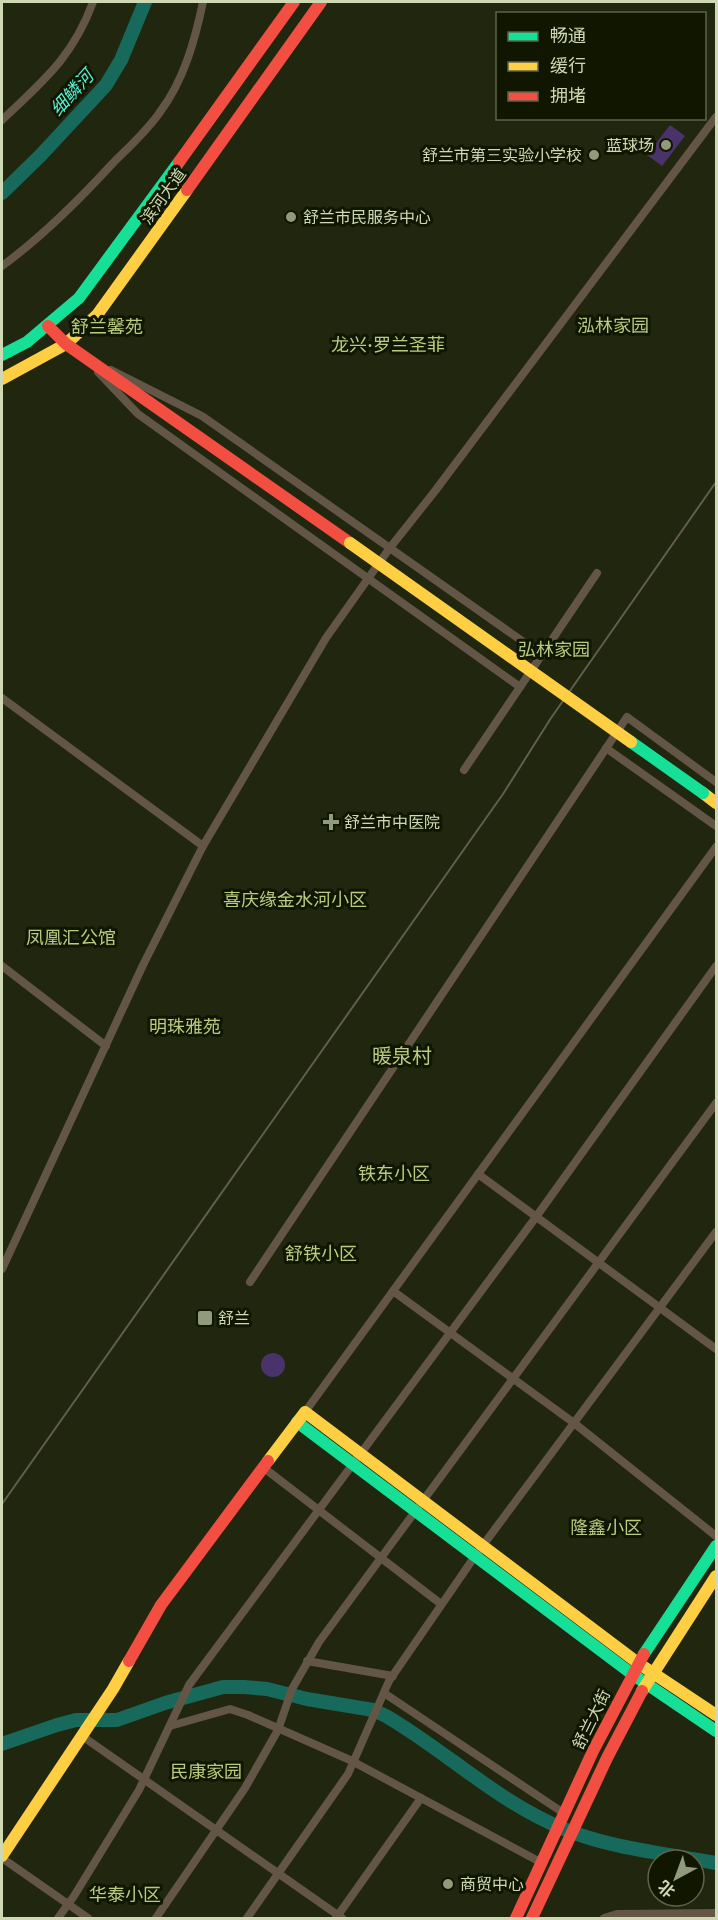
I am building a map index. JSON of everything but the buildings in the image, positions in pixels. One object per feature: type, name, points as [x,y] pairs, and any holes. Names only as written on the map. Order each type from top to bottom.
[{"type":"main road","name":"滨河大道","points":[[2,355],[27,342],[79,298],[144,212],[294,2]]},
{"type":"main road","name":"滨河大道","points":[[2,380],[66,344],[97,315],[321,2]]},
{"type":"main road","points":[[48,326],[66,344],[717,802]]},
{"type":"main road","points":[[2,1857],[113,1689],[161,1605],[301,1417],[635,1668],[717,1715]]},
{"type":"main road","name":"舒兰大街","points":[[516,1918],[635,1668],[717,1546]]},
{"type":"main road","name":"舒兰大街","points":[[532,1918],[649,1677],[717,1576]]},
{"type":"main road","points":[[649,1677],[717,1731]]},
{"type":"street","points":[[2,120],[57,68],[78,35],[93,2]]},
{"type":"street","points":[[2,266],[89,189],[161,112],[177,85],[187,60],[196,35],[203,2]]},
{"type":"street","points":[[2,1269],[143,965],[203,846],[326,638],[390,549],[717,117]]},
{"type":"street","points":[[84,356],[202,416],[542,655]]},
{"type":"street","points":[[84,356],[138,414],[520,687]]},
{"type":"street","points":[[464,770],[597,573]]},
{"type":"street","points":[[2,698],[203,846]]},
{"type":"street","points":[[250,1282],[627,717],[717,782]]},
{"type":"street","points":[[606,748],[717,826]]},
{"type":"street","points":[[301,1417],[717,848]]},
{"type":"street","points":[[2,966],[105,1046]]},
{"type":"street","points":[[58,1918],[144,1780],[189,1685],[451,1333],[717,966]]},
{"type":"street","points":[[156,1918],[245,1788],[279,1729],[292,1689],[307,1661],[717,1104]]},
{"type":"street","points":[[478,1174],[717,1349]]},
{"type":"street","points":[[247,1918],[348,1774],[383,1694],[441,1604],[717,1232]]},
{"type":"street","points":[[393,1291],[574,1423],[717,1536]]},
{"type":"street","points":[[264,1468],[441,1604]]},
{"type":"street","points":[[307,1661],[393,1676]]},
{"type":"street","points":[[383,1694],[564,1814]]},
{"type":"street","points":[[171,1724],[230,1708],[353,1762],[544,1858]]},
{"type":"street","points":[[82,1736],[338,1918],[421,1798]]},
{"type":"street","points":[[2,1857],[88,1918]]},
{"type":"street","points":[[604,1918],[617,1914],[658,1916],[717,1913]]},
{"type":"shaded area","name":"蓝球场","points":[[670,125],[685,136],[662,166],[647,155]]},
{"type":"shaded area","points":[[273,1353],[278,1354],[284,1360],[284,1370],[278,1376],[273,1377],[268,1376],[262,1370],[261,1365],[262,1360],[268,1354]]},
{"type":"waterway","name":"细鳞河","points":[[2,193],[106,85],[121,60],[145,2]]},
{"type":"waterway","points":[[2,1744],[76,1720],[117,1720],[165,1703],[223,1687],[267,1689],[307,1699],[373,1710],[386,1716],[517,1805],[581,1836],[619,1846],[716,1863]]},
{"type":"railway","points":[[2,1504],[503,794],[551,718],[716,482]]},
{"type":"traffic: fast","points":[[2,355],[27,342],[79,298],[179,162]]},
{"type":"traffic: fast","points":[[631,742],[703,793]]},
{"type":"traffic: fast","points":[[297,1422],[632,1674],[716,1731]]},
{"type":"traffic: fast","points":[[644,1654],[716,1546]]},
{"type":"traffic: slow","points":[[2,379],[66,344],[97,315],[187,190]]},
{"type":"traffic: slow","points":[[350,543],[631,742]]},
{"type":"traffic: slow","points":[[703,793],[716,803]]},
{"type":"traffic: slow","points":[[268,1461],[305,1412],[638,1663],[716,1715]]},
{"type":"traffic: slow","points":[[642,1691],[716,1576]]},
{"type":"traffic: slow","points":[[2,1856],[113,1689],[129,1661]]},
{"type":"traffic: jam","points":[[179,162],[294,2]]},
{"type":"traffic: jam","points":[[187,190],[321,2]]},
{"type":"traffic: jam","points":[[48,326],[66,344],[350,543]]},
{"type":"traffic: jam","points":[[129,1661],[161,1605],[268,1461]]},
{"type":"traffic: jam","points":[[516,1918],[593,1751],[644,1654]]},
{"type":"traffic: jam","points":[[532,1918],[607,1758],[642,1691]]},
{"type":"place","name":"蓝球场","points":[[666,145]]},
{"type":"place","name":"舒兰市第三实验小学校","points":[[594,155]]},
{"type":"place","name":"舒兰市民服务中心","points":[[291,217]]},
{"type":"place","name":"舒兰市中医院","points":[[331,822]]},
{"type":"place","name":"舒兰","points":[[205,1318]]},
{"type":"place","name":"商贸中心","points":[[448,1884]]},
{"type":"district","name":"泓林家园","points":[[613,326]]},
{"type":"district","name":"舒兰馨苑","points":[[107,327]]},
{"type":"district","name":"龙兴·罗兰圣菲","points":[[388,345]]},
{"type":"district","name":"弘林家园","points":[[554,650]]},
{"type":"district","name":"喜庆缘金水河小区","points":[[295,900]]},
{"type":"district","name":"凤凰汇公馆","points":[[71,938]]},
{"type":"district","name":"明珠雅苑","points":[[185,1027]]},
{"type":"district","name":"暖泉村","points":[[402,1056]]},
{"type":"district","name":"铁东小区","points":[[394,1174]]},
{"type":"district","name":"舒铁小区","points":[[321,1254]]},
{"type":"district","name":"隆鑫小区","points":[[606,1528]]},
{"type":"district","name":"民康家园","points":[[206,1772]]},
{"type":"district","name":"华泰小区","points":[[125,1895]]}]
